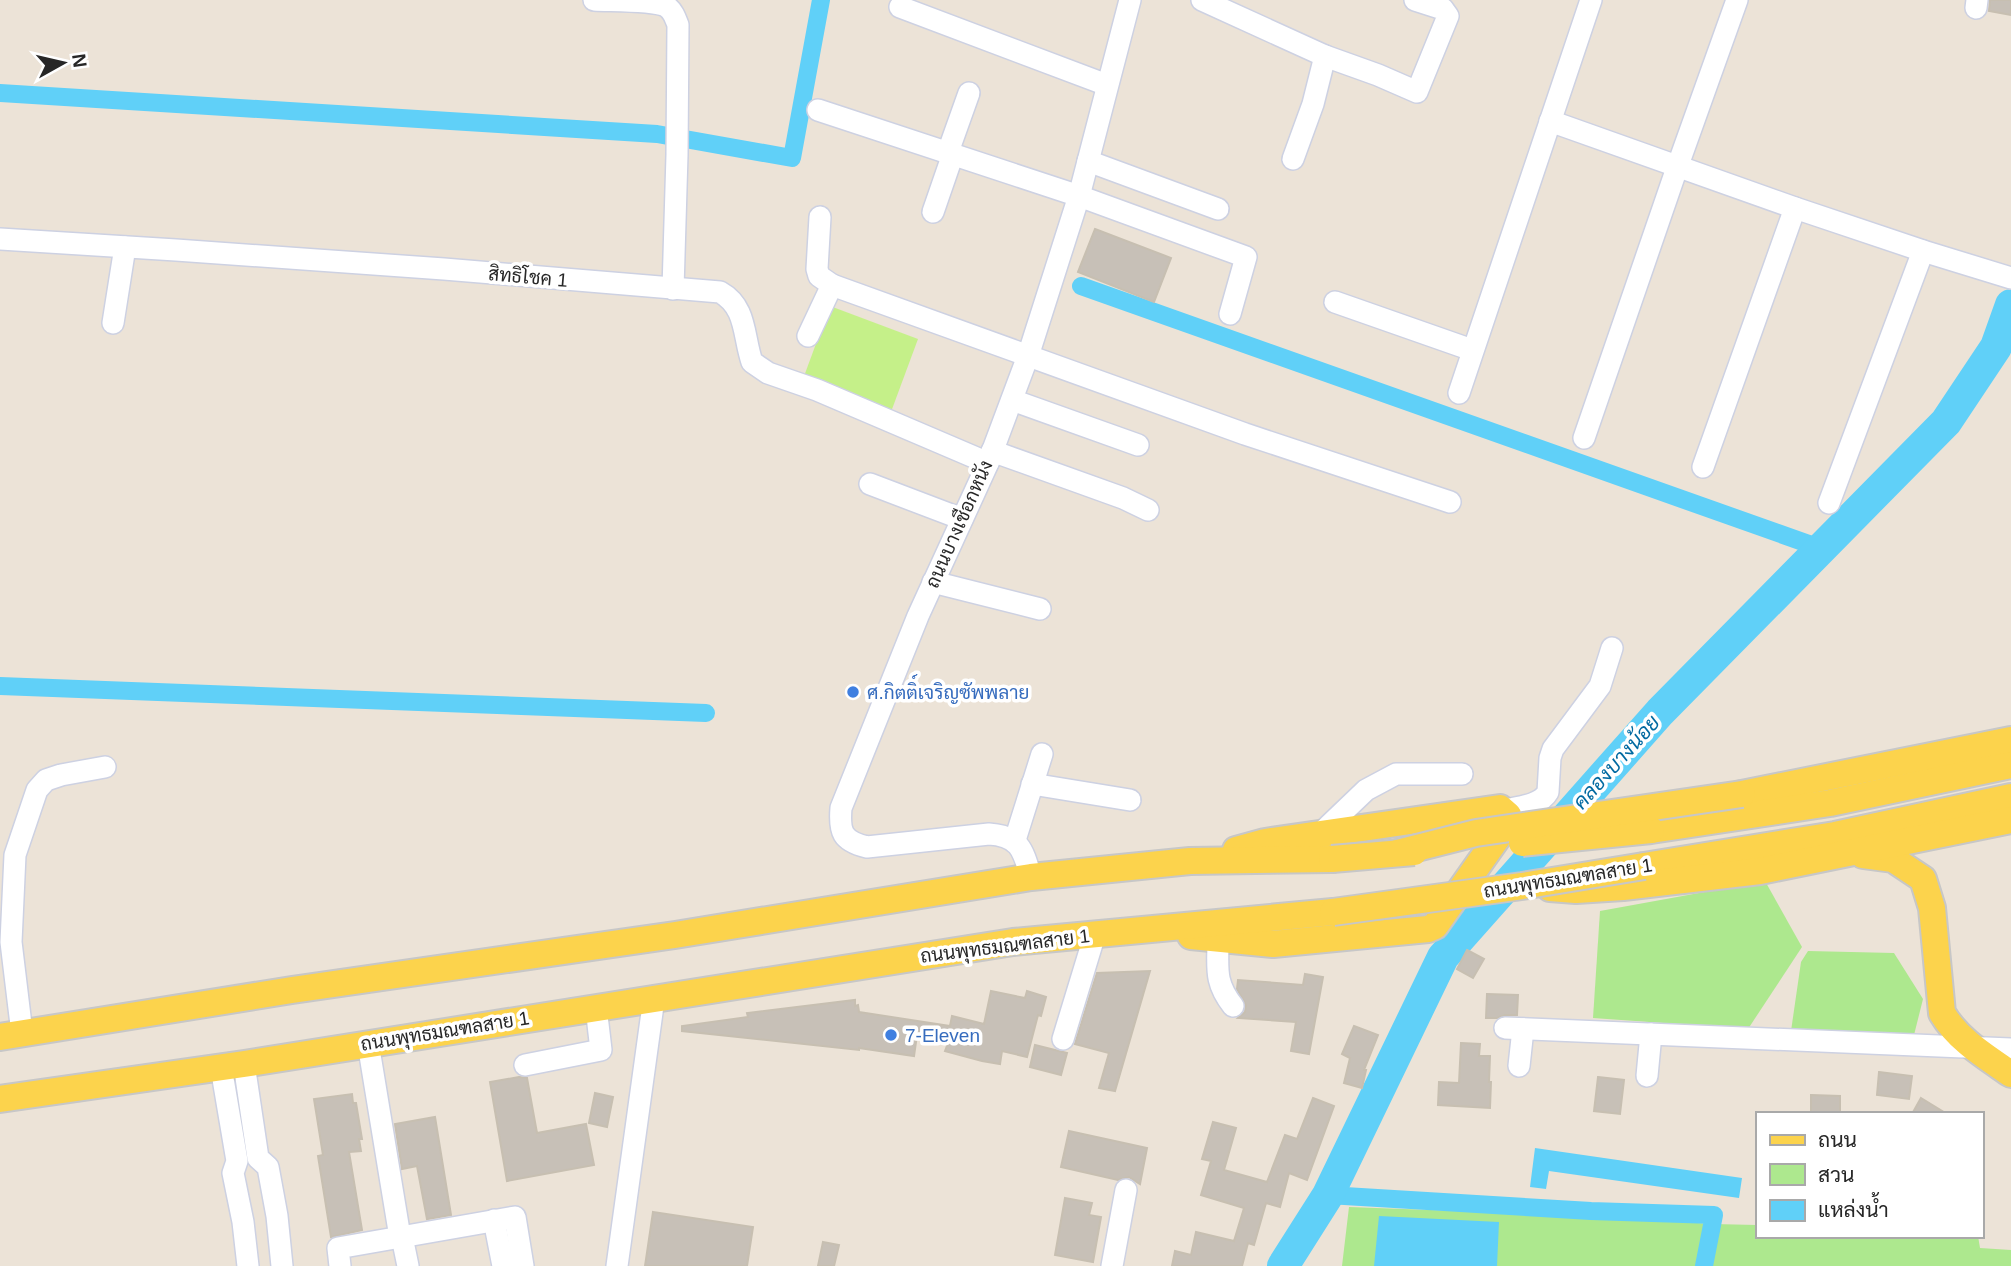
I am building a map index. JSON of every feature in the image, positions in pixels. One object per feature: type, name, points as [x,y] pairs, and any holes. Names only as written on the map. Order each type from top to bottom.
[{"type":"main road","points":[[1920,758],[2011,730]]},
{"type":"main road","points":[[1397,853],[1476,833],[1742,794],[2011,740]]},
{"type":"main road","name":"ถนนพุทธมณฑลสาย 1","points":[[11,1035],[292,990],[675,935],[1031,877],[1190,861],[1332,859],[1651,830],[1830,803],[2011,765]]},
{"type":"main road","name":"ถนนพุทธมณฑลสาย 1","points":[[0,1099],[1013,942],[1333,912],[1644,866],[1840,844],[2011,797]]},
{"type":"main road","points":[[1146,929],[1218,940],[1272,944],[1428,929],[1436,926],[1507,824],[1507,815],[1500,808],[1320,834],[1265,842],[1190,861]]},
{"type":"main road","points":[[1522,886],[1576,890],[1760,871],[1840,844],[2011,820]]},
{"type":"main road","points":[[1840,844],[1893,859],[1923,878],[1933,908],[1942,1013],[1950,1026],[1972,1047],[2011,1074]]},
{"type":"street","points":[[594,0],[649,1],[664,4],[673,12],[678,24],[673,289]]},
{"type":"street","name":"ถนนบางเชือกหนัง","points":[[1015,840],[1003,835],[989,834],[867,847],[853,843],[844,835],[840,826],[841,808],[918,616],[990,457],[1028,356],[1079,196],[1130,0]]},
{"type":"street","points":[[1202,0],[1325,56],[1417,92],[1448,16],[1443,9],[1415,0]]},
{"type":"street","points":[[1459,393],[1591,0]]},
{"type":"street","points":[[1584,438],[1737,0]]},
{"type":"street","points":[[900,7],[1107,85]]},
{"type":"street","points":[[1293,159],[1313,104],[1325,56]]},
{"type":"street","points":[[933,212],[969,93]]},
{"type":"street","points":[[818,110],[1079,196],[1246,257],[1230,314]]},
{"type":"street","points":[[1550,121],[1796,208],[2009,277]]},
{"type":"street","points":[[1088,161],[1217,209]]},
{"type":"street","points":[[1703,467],[1796,208]]},
{"type":"street","points":[[820,217],[817,269],[819,276],[832,285],[1245,435],[1450,502]]},
{"type":"street","name":"สิทธิโชค 1","points":[[0,239],[430,268],[719,292],[732,299],[740,314],[752,362],[768,373],[990,457]]},
{"type":"street","points":[[113,323],[125,247]]},
{"type":"street","points":[[1829,503],[1923,251]]},
{"type":"street","points":[[808,336],[832,285]]},
{"type":"street","points":[[1335,302],[1472,350]]},
{"type":"street","points":[[1012,400],[1138,445]]},
{"type":"street","points":[[990,457],[1123,498],[1148,510]]},
{"type":"street","points":[[870,484],[962,519]]},
{"type":"street","points":[[933,582],[1040,609]]},
{"type":"street","points":[[1504,810],[1535,803],[1546,797],[1553,749],[1600,685],[1612,648]]},
{"type":"street","points":[[1031,877],[1026,859],[1015,840],[1042,754]]},
{"type":"street","points":[[11,1035],[15,855],[37,790],[47,780],[61,775],[105,767]]},
{"type":"street","points":[[1320,834],[1366,790],[1396,774],[1462,774]]},
{"type":"street","points":[[1032,784],[1130,800]]},
{"type":"street","points":[[1063,1039],[1095,934]]},
{"type":"street","points":[[1218,940],[1219,984],[1233,1006]]},
{"type":"street","points":[[617,1266],[654,998]]},
{"type":"street","points":[[525,1065],[601,1050],[596,1007]]},
{"type":"street","points":[[1519,1066],[1514,1028],[2011,1049]]},
{"type":"street","points":[[1647,1076],[1651,1034]]},
{"type":"street","points":[[368,1043],[408,1266]]},
{"type":"street","points":[[232,1065],[258,1158],[268,1167],[282,1266]]},
{"type":"street","points":[[232,1065],[237,1161],[233,1173],[248,1266]]},
{"type":"street","points":[[1112,1266],[1126,1190]]},
{"type":"street","points":[[243,1222],[276,1216]]},
{"type":"street","points":[[340,1266],[338,1248],[515,1217],[523,1266]]},
{"type":"street","points":[[494,1220],[502,1266]]},
{"type":"green space","points":[[830,306],[918,339],[888,420],[800,387]]},
{"type":"green space","points":[[1765,881],[1802,947],[1748,1029],[1593,1018],[1600,911]]},
{"type":"green space","points":[[1808,951],[1894,953],[1923,999],[1913,1039],[1791,1031],[1801,962]]},
{"type":"green space","points":[[1349,1207],[1756,1225],[1756,1238],[1978,1238],[1980,1248],[2011,1250],[2011,1266],[1342,1266]]},
{"type":"water","points":[[1535,1148],[1742,1178],[1739,1198],[1549,1171],[1546,1189],[1530,1187]]},
{"type":"water","points":[[1379,1216],[1499,1222],[1497,1266],[1374,1266]]},
{"type":"building","points":[[1990,0],[2011,0],[2011,15],[1989,11]]},
{"type":"building","points":[[1095,229],[1171,258],[1154,302],[1078,272]]},
{"type":"building","points":[[1467,950],[1484,959],[1473,978],[1457,969]]},
{"type":"building","points":[[1150,971],[1115,1091],[1099,1088],[1109,1053],[1075,1044],[1097,973]]},
{"type":"building","points":[[1305,974],[1323,977],[1309,1054],[1291,1051],[1296,1022],[1238,1018],[1245,1012],[1246,1005],[1237,989],[1238,980],[1303,985]]},
{"type":"building","points":[[991,991],[1025,998],[1027,991],[1046,997],[1041,1016],[1038,1015],[1027,1057],[1002,1051],[1000,1064],[982,1061],[945,1051],[948,1043],[917,1035],[914,1056],[682,1031],[682,1026],[748,1017],[747,1013],[855,1000],[859,1012],[950,1026],[952,1016],[984,1024]]},
{"type":"building","points":[[1487,994],[1518,995],[1517,1015],[1486,1018]]},
{"type":"building","points":[[1354,1026],[1378,1035],[1364,1070],[1362,1088],[1344,1083],[1350,1058],[1342,1054]]},
{"type":"building","points":[[1461,1043],[1480,1044],[1479,1056],[1490,1056],[1490,1108],[1438,1105],[1439,1082],[1459,1083]]},
{"type":"building","points":[[1035,1045],[1067,1053],[1061,1075],[1030,1067]]},
{"type":"building","points":[[1879,1072],[1912,1076],[1909,1099],[1877,1095]]},
{"type":"building","points":[[1598,1077],[1624,1080],[1620,1114],[1594,1111]]},
{"type":"building","points":[[527,1078],[537,1133],[586,1124],[594,1165],[507,1181],[490,1082]]},
{"type":"building","points":[[595,1093],[613,1097],[607,1127],[589,1123]]},
{"type":"building","points":[[352,1094],[362,1139],[359,1139],[361,1151],[349,1152],[362,1230],[331,1237],[318,1156],[323,1155],[314,1099]]},
{"type":"building","points":[[1811,1095],[1840,1096],[1840,1112],[1811,1112]]},
{"type":"building","points":[[1313,1098],[1334,1106],[1307,1180],[1289,1173],[1280,1207],[1266,1203],[1254,1245],[1248,1243],[1242,1266],[1172,1266],[1175,1251],[1191,1255],[1196,1232],[1234,1241],[1244,1208],[1201,1195],[1211,1161],[1202,1159],[1213,1122],[1236,1128],[1224,1170],[1267,1182],[1285,1135],[1297,1139]]},
{"type":"building","points":[[1921,1098],[1944,1112],[1913,1112]]},
{"type":"building","points":[[435,1117],[451,1215],[427,1219],[417,1166],[402,1169],[395,1124]]},
{"type":"building","points":[[1069,1131],[1147,1148],[1140,1184],[1129,1177],[1118,1180],[1061,1167]]},
{"type":"building","points":[[1065,1198],[1092,1203],[1089,1215],[1101,1217],[1093,1262],[1055,1255]]},
{"type":"building","points":[[653,1212],[753,1227],[747,1266],[645,1266]]},
{"type":"building","points":[[823,1242],[839,1245],[834,1266],[818,1266]]},
{"type":"waterway","points":[[0,93],[657,134],[792,158],[821,0]]},
{"type":"waterway","points":[[1081,286],[1820,548]]},
{"type":"waterway","name":"คลองบางน้อย","points":[[1283,1266],[1328,1195],[1443,957],[1660,712],[1946,422],[1996,347],[2011,305]]},
{"type":"waterway","points":[[0,686],[706,713]]},
{"type":"waterway","points":[[1328,1195],[1591,1211],[1714,1215],[1704,1266]]},
{"type":"place","name":"ศ.กิตติ์เจริญซัพพลาย","points":[[853,692]]},
{"type":"place","name":"7-Eleven","points":[[891,1035]]}]
